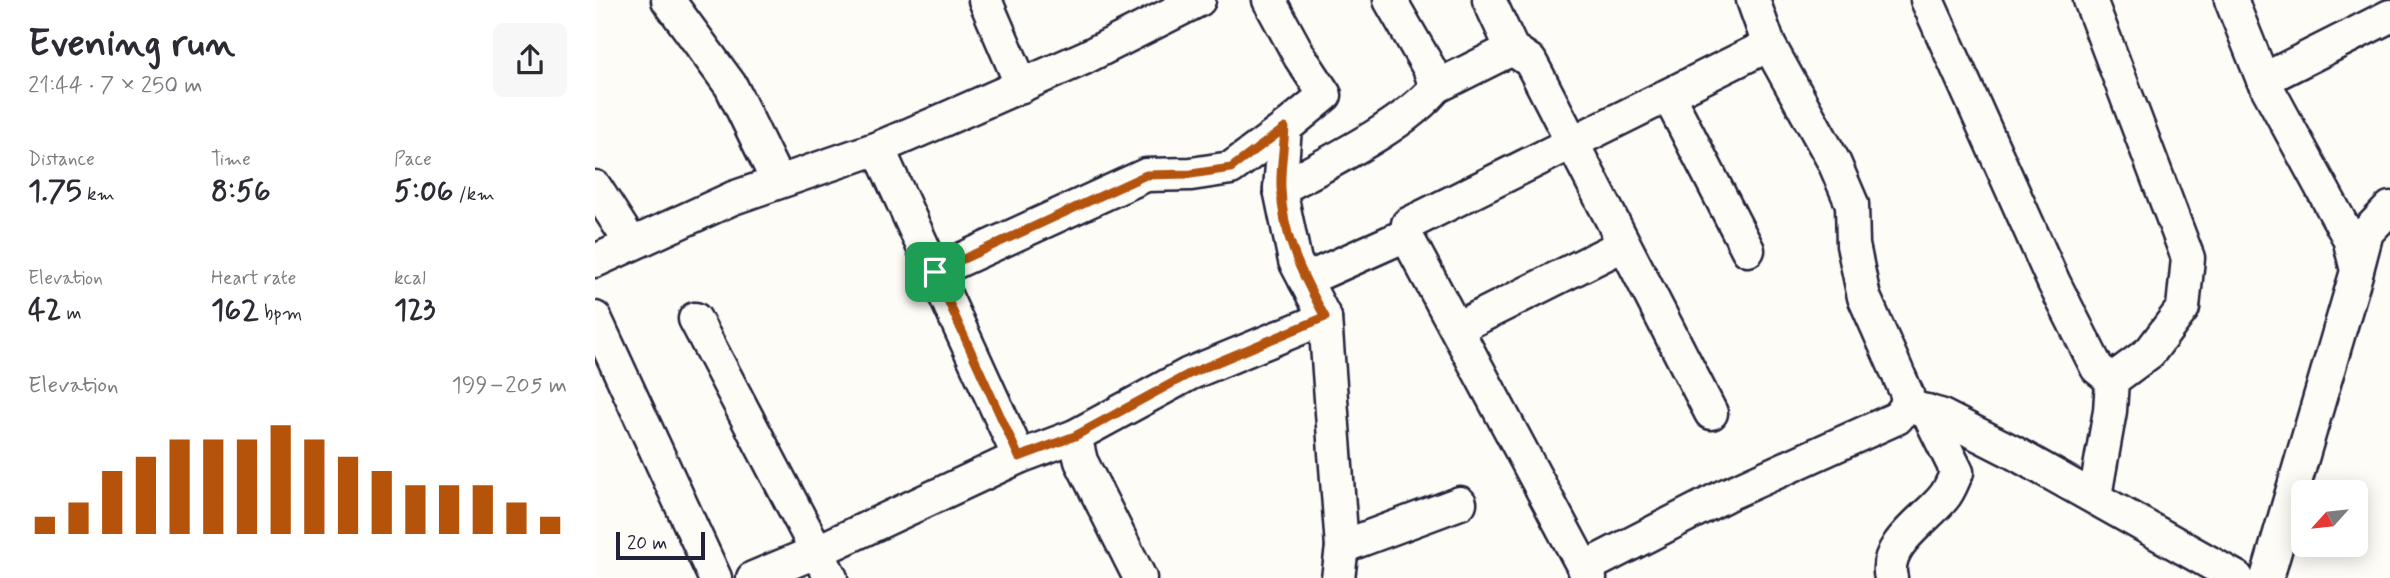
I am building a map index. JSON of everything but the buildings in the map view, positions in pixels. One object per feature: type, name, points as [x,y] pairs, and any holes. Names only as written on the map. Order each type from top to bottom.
[{"type":"street","points":[[668,0],[731,86],[778,182]]},
{"type":"street","points":[[985,0],[1022,86]]},
{"type":"street","points":[[595,261],[733,198],[878,148],[1022,86],[1199,0]]},
{"type":"street","points":[[935,272],[1146,175],[1191,174],[1231,168],[1285,128],[1325,95],[1300,57],[1269,0]]},
{"type":"street","points":[[1389,0],[1429,68],[1436,87]]},
{"type":"street","points":[[1489,0],[1512,49],[1529,61],[1574,144],[1623,245],[1711,413]]},
{"type":"street","points":[[1753,0],[1769,45],[1834,162],[1852,204],[1853,245],[1864,297],[1907,394],[1957,472],[1945,496],[1898,546],[1888,570],[1891,578]]},
{"type":"street","points":[[1927,0],[2054,283],[2097,368],[2112,380]]},
{"type":"street","points":[[2090,0],[2187,258],[2183,308],[2150,352],[2112,380],[2110,411],[2095,496]]},
{"type":"street","points":[[2231,0],[2263,80],[2349,237],[2357,271]]},
{"type":"street","points":[[2263,80],[2390,16]]},
{"type":"street","points":[[1769,45],[1574,144],[1431,210],[1408,224],[1406,235],[1587,573],[1726,495],[1917,409]]},
{"type":"street","points":[[1280,189],[1392,123],[1427,98],[1436,87],[1512,49]]},
{"type":"street","points":[[1669,97],[1748,250]]},
{"type":"street","points":[[1285,128],[1280,189],[1295,261],[1325,317],[1340,563],[1459,503]]},
{"type":"street","points":[[878,148],[1019,457]]},
{"type":"street","points":[[595,187],[631,243]]},
{"type":"street","points":[[2267,578],[2367,232],[2390,208]]},
{"type":"street","points":[[1304,280],[1406,235]]},
{"type":"street","points":[[1457,328],[1623,245]]},
{"type":"street","points":[[753,578],[824,565],[1019,457],[1075,436],[1189,374],[1325,317]]},
{"type":"street","points":[[595,318],[715,578]]},
{"type":"street","points":[[695,319],[824,565]]},
{"type":"street","points":[[1917,409],[2095,496],[2237,578]]},
{"type":"street","points":[[1075,436],[1081,461],[1140,578]]},
{"type":"route","points":[[1285,128],[1280,189],[1287,227],[1295,261],[1325,317],[1189,374],[1075,436],[1019,457],[935,272],[1146,175],[1191,174],[1231,168],[1285,128]]}]
